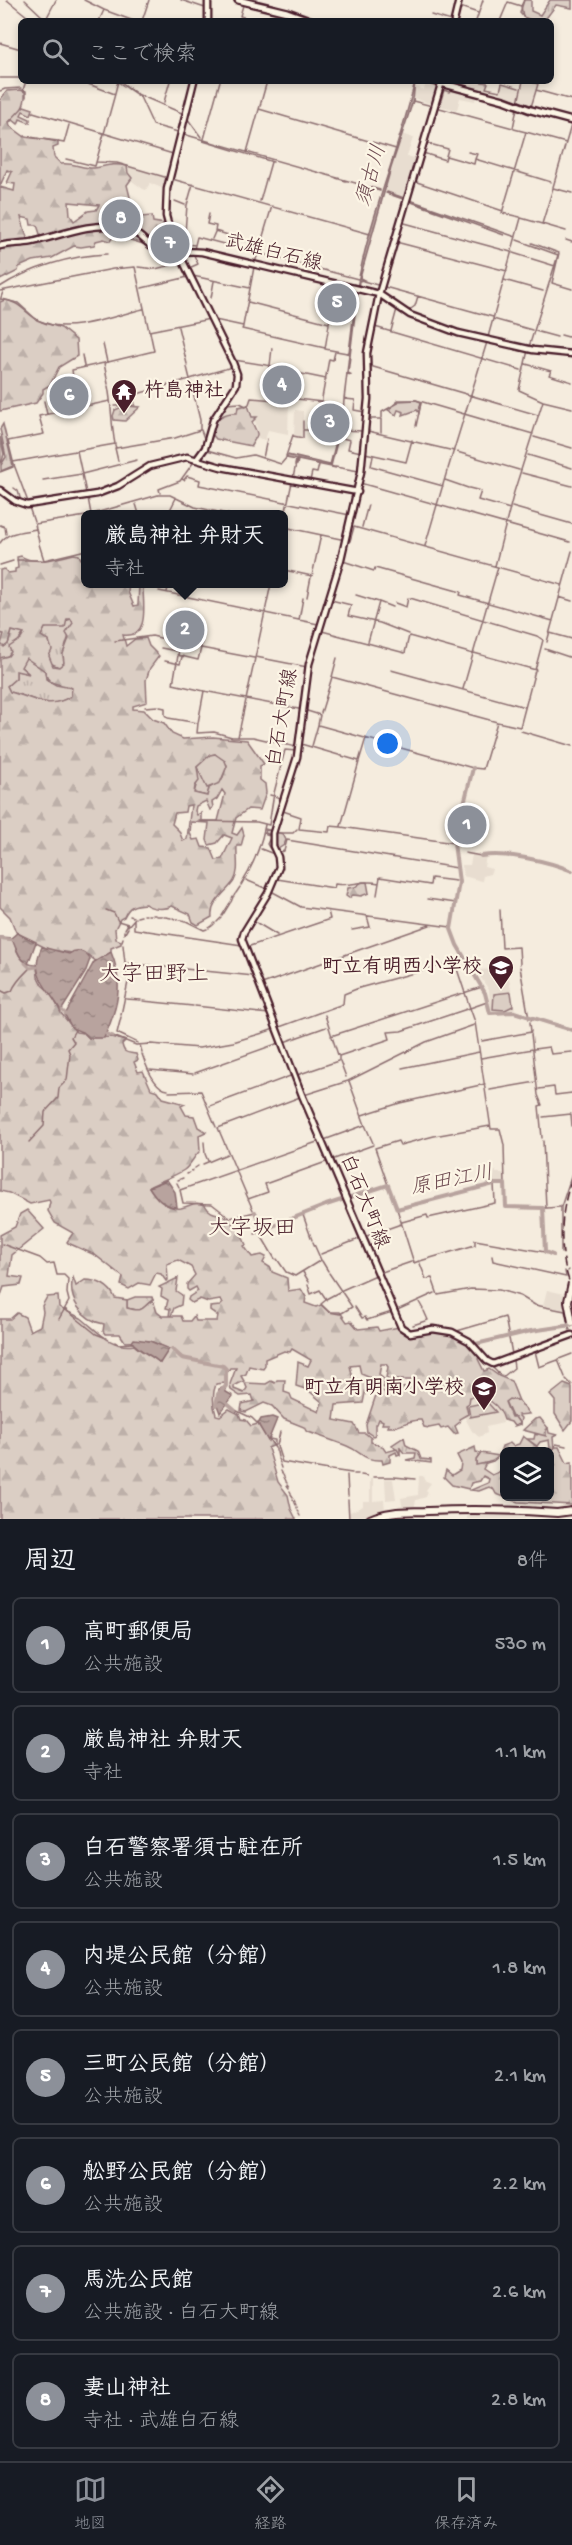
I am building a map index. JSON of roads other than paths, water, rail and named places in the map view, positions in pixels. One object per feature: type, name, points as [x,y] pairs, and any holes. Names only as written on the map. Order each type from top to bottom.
[{"type":"highway","points":[[572,1283],[568,1301],[572,1322]]},
{"type":"highway","points":[[368,1519],[390,1512],[414,1511],[469,1509],[558,1513],[572,1511]]},
{"type":"main road","points":[[208,0],[208,18]]},
{"type":"main road","points":[[238,0],[304,18]]},
{"type":"main road","points":[[455,18],[459,0]]},
{"type":"main road","points":[[193,84],[170,178],[166,198],[166,216],[178,251],[233,363],[237,378],[234,388],[213,420],[204,449],[197,459]]},
{"type":"main road","name":"白石大町線","points":[[441,84],[379,294],[367,353],[368,399],[358,492],[307,672],[297,751],[272,842],[279,867],[268,893],[242,939],[399,1325],[404,1331],[415,1333],[438,1329],[452,1332],[469,1341],[487,1361],[493,1364],[572,1335]]},
{"type":"main road","points":[[445,84],[572,121]]},
{"type":"main road","name":"武雄白石線","points":[[0,246],[109,226],[137,233],[162,252],[195,251],[379,294],[410,315],[450,330],[529,349],[572,354]]},
{"type":"main road","points":[[0,490],[20,503],[31,505],[104,492],[157,464],[187,457],[221,467],[358,492]]},
{"type":"water","points":[[415,84],[413,101],[391,168],[360,278],[364,280],[359,281],[348,373],[352,375],[347,374],[349,354],[347,353],[349,352],[355,303],[353,303],[366,246]]},
{"type":"water","points":[[344,402],[342,430],[339,437],[341,438],[338,438],[331,466],[336,468],[298,460],[295,465],[296,460],[286,458],[287,455],[330,465],[337,438],[335,438],[341,428]]},
{"type":"water","points":[[17,933],[36,942],[28,964],[18,954],[11,938]]},
{"type":"water","points":[[42,947],[69,954],[81,951],[90,959],[85,973],[61,1011],[38,973],[38,957]]},
{"type":"water","points":[[111,952],[118,985],[116,1006],[104,1038],[89,1038],[72,1028],[65,1015],[94,962]]},
{"type":"water","points":[[167,1180],[175,1192],[177,1207],[160,1201],[149,1187]]},
{"type":"water","points":[[134,1339],[150,1341],[169,1349],[160,1363],[135,1345],[132,1342]]},
{"type":"water","points":[[225,1387],[226,1392],[233,1396],[220,1413],[217,1405],[219,1389]]},
{"type":"water","points":[[272,1417],[277,1419],[268,1441],[258,1424],[261,1419]]},
{"type":"waterway","points":[[7,0],[29,18]]},
{"type":"waterway","points":[[25,0],[44,18]]},
{"type":"waterway","points":[[47,18],[56,0]]},
{"type":"waterway","points":[[84,0],[104,10],[100,18]]},
{"type":"waterway","points":[[143,18],[149,0]]},
{"type":"waterway","points":[[181,0],[205,8]]},
{"type":"waterway","points":[[477,18],[483,0]]},
{"type":"waterway","points":[[521,6],[524,0]]},
{"type":"waterway","points":[[501,18],[508,2],[521,6],[523,17],[526,18]]},
{"type":"waterway","points":[[243,5],[240,16],[246,18]]},
{"type":"waterway","points":[[460,7],[478,13]]},
{"type":"waterway","points":[[104,10],[126,18]]},
{"type":"waterway","points":[[431,15],[441,18]]},
{"type":"waterway","points":[[0,43],[18,48]]},
{"type":"waterway","points":[[0,78],[18,78]]},
{"type":"waterway","points":[[25,84],[23,90],[26,91],[26,97]]},
{"type":"waterway","points":[[66,159],[95,166],[115,94],[88,84]]},
{"type":"waterway","points":[[115,93],[117,84]]},
{"type":"waterway","points":[[121,84],[140,97],[153,125],[178,132]]},
{"type":"waterway","points":[[124,84],[137,94],[184,114]]},
{"type":"waterway","points":[[164,102],[169,84]]},
{"type":"waterway","points":[[204,139],[219,84]]},
{"type":"waterway","points":[[247,152],[266,84]]},
{"type":"waterway","points":[[488,84],[486,88],[500,91],[502,84]]},
{"type":"waterway","points":[[505,84],[519,88]]},
{"type":"waterway","points":[[518,103],[522,84]]},
{"type":"waterway","points":[[531,107],[538,84]]},
{"type":"waterway","points":[[0,91],[21,88]]},
{"type":"waterway","points":[[439,107],[444,90],[449,92],[452,88]]},
{"type":"waterway","points":[[536,90],[572,100]]},
{"type":"waterway","points":[[413,101],[432,106]]},
{"type":"waterway","points":[[436,107],[513,128],[517,108]]},
{"type":"waterway","name":"須古川","points":[[259,109],[396,149]]},
{"type":"waterway","points":[[33,112],[173,154]]},
{"type":"waterway","points":[[187,118],[201,137]]},
{"type":"waterway","points":[[553,187],[572,122]]},
{"type":"waterway","points":[[25,136],[64,143],[69,125]]},
{"type":"waterway","points":[[514,129],[526,132]]},
{"type":"waterway","points":[[520,217],[502,213],[526,132],[566,143]]},
{"type":"waterway","name":"須古川","points":[[183,134],[380,190]]},
{"type":"waterway","points":[[203,141],[273,162]]},
{"type":"waterway","points":[[426,143],[448,149],[446,156]]},
{"type":"waterway","points":[[468,152],[477,154],[475,159]]},
{"type":"waterway","points":[[423,153],[445,160],[446,156],[474,164],[475,159],[551,182]]},
{"type":"waterway","points":[[97,162],[117,163],[168,178]]},
{"type":"waterway","points":[[260,201],[271,162]]},
{"type":"waterway","points":[[336,178],[346,181]]},
{"type":"waterway","points":[[172,179],[370,234]]},
{"type":"waterway","points":[[414,181],[503,211]]},
{"type":"waterway","points":[[185,233],[187,205],[193,184]]},
{"type":"waterway","name":"須古川","points":[[370,188],[380,191]]},
{"type":"waterway","points":[[488,337],[521,218],[542,224],[553,188],[572,193]]},
{"type":"waterway","name":"須古川","points":[[387,192],[516,237]]},
{"type":"waterway","name":"須古川","points":[[386,193],[504,235]]},
{"type":"waterway","points":[[175,201],[185,205]]},
{"type":"waterway","points":[[255,263],[272,206]]},
{"type":"waterway","points":[[209,214],[207,224],[216,226],[215,231],[261,245]]},
{"type":"waterway","points":[[401,222],[511,252]]},
{"type":"waterway","points":[[542,224],[566,231]]},
{"type":"waterway","points":[[212,239],[215,232]]},
{"type":"waterway","points":[[194,249],[197,237],[358,279]]},
{"type":"waterway","points":[[495,566],[514,492],[543,401],[519,390],[528,350],[558,255],[517,240]]},
{"type":"waterway","points":[[566,240],[572,242]]},
{"type":"waterway","points":[[396,242],[507,271]]},
{"type":"waterway","points":[[532,243],[559,253],[552,283],[572,289]]},
{"type":"waterway","points":[[183,249],[184,244],[195,245]]},
{"type":"waterway","points":[[189,268],[198,264],[193,253]]},
{"type":"waterway","points":[[513,253],[555,266]]},
{"type":"waterway","points":[[0,287],[38,268],[80,257],[107,254]]},
{"type":"waterway","points":[[138,267],[155,269],[181,263]]},
{"type":"waterway","points":[[0,291],[113,269],[135,267],[149,331],[210,319]]},
{"type":"waterway","points":[[215,320],[243,326],[254,267]]},
{"type":"waterway","points":[[193,276],[250,288]]},
{"type":"waterway","points":[[142,288],[188,277]]},
{"type":"waterway","points":[[504,280],[543,291]]},
{"type":"waterway","points":[[211,298],[214,281]]},
{"type":"waterway","points":[[363,281],[493,317]]},
{"type":"waterway","points":[[0,300],[3,292]]},
{"type":"waterway","points":[[408,311],[415,306],[418,296]]},
{"type":"waterway","points":[[1,299],[14,303],[42,322],[65,326],[92,323],[143,309]]},
{"type":"waterway","points":[[248,302],[329,323],[334,299],[354,302]]},
{"type":"waterway","points":[[391,331],[397,309]]},
{"type":"waterway","points":[[493,319],[532,330]]},
{"type":"waterway","points":[[329,324],[325,349],[347,353]]},
{"type":"waterway","points":[[178,327],[187,364]]},
{"type":"waterway","points":[[243,327],[242,329],[325,348]]},
{"type":"waterway","points":[[375,327],[521,370]]},
{"type":"waterway","points":[[535,331],[557,337]]},
{"type":"waterway","points":[[108,384],[104,363],[154,351],[150,332]]},
{"type":"waterway","points":[[561,335],[572,338]]},
{"type":"waterway","points":[[448,469],[487,342]]},
{"type":"waterway","points":[[103,344],[107,362]]},
{"type":"waterway","points":[[268,383],[272,348]]},
{"type":"waterway","points":[[230,352],[234,360],[297,370],[297,373],[326,379]]},
{"type":"waterway","points":[[335,352],[333,360],[329,359],[322,398],[324,435],[337,438]]},
{"type":"waterway","points":[[82,355],[84,366]]},
{"type":"waterway","points":[[56,383],[73,377],[72,370],[104,363]]},
{"type":"waterway","points":[[526,364],[551,371],[549,375],[572,382]]},
{"type":"waterway","points":[[370,366],[538,415]]},
{"type":"waterway","points":[[115,445],[116,448],[175,438],[200,430],[200,420],[187,367]]},
{"type":"waterway","points":[[165,386],[232,367]]},
{"type":"waterway","points":[[238,370],[241,377]]},
{"type":"waterway","points":[[28,502],[13,462],[115,444],[108,386]]},
{"type":"waterway","points":[[115,406],[135,405],[133,395],[163,387]]},
{"type":"waterway","points":[[232,395],[237,389]]},
{"type":"waterway","points":[[226,404],[240,403],[246,406],[251,398],[289,401]]},
{"type":"waterway","points":[[297,399],[322,402]]},
{"type":"waterway","points":[[345,399],[355,400],[354,410],[365,412]]},
{"type":"waterway","points":[[382,418],[382,412],[398,403],[398,400],[416,400],[533,434]]},
{"type":"waterway","points":[[44,401],[47,414]]},
{"type":"waterway","points":[[13,461],[8,441],[44,434],[39,416],[110,401]]},
{"type":"waterway","points":[[543,401],[572,408]]},
{"type":"waterway","points":[[416,426],[421,403]]},
{"type":"waterway","points":[[368,419],[381,419],[381,432]]},
{"type":"waterway","points":[[303,421],[303,429]]},
{"type":"waterway","points":[[201,430],[205,441]]},
{"type":"waterway","points":[[293,436],[303,438],[303,430],[322,430]]},
{"type":"waterway","points":[[341,430],[363,431]]},
{"type":"waterway","points":[[368,431],[454,451]]},
{"type":"waterway","points":[[286,456],[293,435]]},
{"type":"waterway","points":[[534,437],[572,448]]},
{"type":"waterway","points":[[342,438],[350,440],[348,449],[361,452]]},
{"type":"waterway","points":[[263,458],[267,439]]},
{"type":"waterway","points":[[365,453],[406,462],[412,440]]},
{"type":"waterway","points":[[115,448],[118,461]]},
{"type":"waterway","points":[[207,450],[236,458],[253,455],[281,464],[287,457]]},
{"type":"waterway","points":[[77,451],[86,493]]},
{"type":"waterway","points":[[457,452],[519,470]]},
{"type":"waterway","points":[[528,455],[572,468]]},
{"type":"waterway","points":[[373,456],[371,466],[443,486]]},
{"type":"waterway","points":[[293,478],[297,459]]},
{"type":"waterway","points":[[43,480],[82,474],[137,460]]},
{"type":"waterway","points":[[160,493],[159,489],[180,481],[193,463]]},
{"type":"waterway","points":[[310,481],[312,472],[317,473],[319,465]]},
{"type":"waterway","points":[[0,472],[13,467]]},
{"type":"waterway","points":[[335,467],[359,471]]},
{"type":"waterway","points":[[425,546],[447,471]]},
{"type":"waterway","points":[[522,473],[572,486]]},
{"type":"waterway","points":[[182,479],[184,480],[187,476],[200,480],[199,485],[350,515]]},
{"type":"waterway","points":[[445,480],[468,488]]},
{"type":"waterway","points":[[286,510],[292,482]]},
{"type":"waterway","points":[[360,483],[570,542]]},
{"type":"waterway","points":[[14,488],[18,491],[21,501],[25,501]]},
{"type":"waterway","points":[[469,488],[481,491],[478,500],[510,509]]},
{"type":"waterway","points":[[106,510],[158,495],[170,495],[195,507],[209,510]]},
{"type":"waterway","points":[[88,498],[90,510]]},
{"type":"waterway","points":[[170,510],[176,498]]},
{"type":"waterway","points":[[136,504],[138,510]]},
{"type":"waterway","points":[[362,527],[368,505]]},
{"type":"waterway","points":[[29,507],[34,522]]},
{"type":"waterway","points":[[512,507],[572,524]]},
{"type":"waterway","points":[[0,543],[11,534],[36,529],[35,524],[81,517]]},
{"type":"waterway","points":[[0,525],[5,527],[6,534]]},
{"type":"waterway","points":[[288,528],[350,541],[354,527],[562,585]]},
{"type":"waterway","points":[[36,529],[39,542]]},
{"type":"waterway","points":[[288,571],[312,576],[321,535]]},
{"type":"waterway","points":[[39,544],[44,560],[81,551]]},
{"type":"waterway","points":[[547,642],[572,551]]},
{"type":"waterway","points":[[17,560],[41,560]]},
{"type":"waterway","points":[[0,565],[13,561]]},
{"type":"waterway","points":[[343,561],[461,592],[460,595],[553,621]]},
{"type":"waterway","points":[[463,689],[498,567]]},
{"type":"waterway","points":[[307,597],[311,577]]},
{"type":"waterway","points":[[167,592],[168,588]]},
{"type":"waterway","points":[[238,737],[270,588]]},
{"type":"waterway","points":[[159,591],[323,625],[322,631],[405,653],[409,636],[473,654]]},
{"type":"waterway","points":[[356,595],[379,602],[368,642]]},
{"type":"waterway","points":[[559,597],[572,601]]},
{"type":"waterway","points":[[299,620],[303,598]]},
{"type":"waterway","points":[[395,603],[406,607],[408,598]]},
{"type":"waterway","points":[[410,598],[537,636],[543,640],[520,727],[497,722],[483,769],[473,768]]},
{"type":"waterway","points":[[331,600],[351,605],[348,616],[380,623],[408,634]]},
{"type":"waterway","points":[[379,602],[392,607]]},
{"type":"waterway","points":[[550,633],[572,639]]},
{"type":"waterway","points":[[115,641],[152,636],[201,648],[198,660],[177,655]]},
{"type":"waterway","points":[[190,636],[202,641],[201,648],[254,658]]},
{"type":"waterway","points":[[180,644],[173,684],[204,691]]},
{"type":"waterway","points":[[161,648],[176,651]]},
{"type":"waterway","points":[[545,649],[572,658]]},
{"type":"waterway","points":[[474,653],[536,670]]},
{"type":"waterway","points":[[165,661],[180,664],[182,657]]},
{"type":"waterway","points":[[256,657],[307,667]]},
{"type":"waterway","points":[[332,677],[337,658]]},
{"type":"waterway","points":[[391,670],[525,707]]},
{"type":"waterway","points":[[321,713],[332,677],[497,722]]},
{"type":"waterway","points":[[160,707],[165,708],[165,715],[168,718],[198,723],[204,691],[304,710],[320,715],[318,725],[473,768]]},
{"type":"waterway","points":[[145,707],[158,706]]},
{"type":"waterway","points":[[198,723],[197,733],[214,732],[232,737],[253,737],[296,747]]},
{"type":"waterway","points":[[312,746],[318,725]]},
{"type":"waterway","points":[[521,731],[572,746]]},
{"type":"waterway","points":[[301,744],[359,761],[366,738]]},
{"type":"waterway","points":[[199,821],[257,822],[269,825],[285,750],[296,751]]},
{"type":"waterway","points":[[341,826],[359,762]]},
{"type":"waterway","points":[[473,768],[454,843],[459,882],[451,929],[457,945],[485,993],[490,1013],[514,1012],[572,1030]]},
{"type":"waterway","points":[[270,795],[281,798],[279,809]]},
{"type":"waterway","points":[[283,811],[301,817],[299,829],[329,832],[330,826],[454,843]]},
{"type":"waterway","points":[[241,885],[256,856],[265,825]]},
{"type":"waterway","points":[[274,833],[293,833],[297,829]]},
{"type":"waterway","points":[[264,833],[271,835]]},
{"type":"waterway","points":[[278,853],[284,851],[287,840],[457,868]]},
{"type":"waterway","points":[[261,849],[274,854]]},
{"type":"waterway","points":[[465,853],[481,856]]},
{"type":"waterway","points":[[481,856],[503,855],[527,858],[572,871]]},
{"type":"waterway","points":[[377,895],[380,877],[430,885],[431,878],[456,881]]},
{"type":"waterway","points":[[277,879],[334,888],[335,884],[379,883]]},
{"type":"waterway","points":[[246,880],[267,889]]},
{"type":"waterway","points":[[236,893],[240,887]]},
{"type":"waterway","points":[[271,891],[301,907],[451,927]]},
{"type":"waterway","points":[[231,902],[233,897]]},
{"type":"waterway","points":[[427,899],[456,903]]},
{"type":"waterway","points":[[222,916],[230,903]]},
{"type":"waterway","points":[[106,910],[114,913],[118,921],[128,924],[125,929]]},
{"type":"waterway","points":[[500,910],[502,948],[519,947],[520,964]]},
{"type":"waterway","points":[[247,947],[330,919],[328,911]]},
{"type":"waterway","points":[[137,917],[141,916]]},
{"type":"waterway","points":[[156,916],[162,916]]},
{"type":"waterway","points":[[352,930],[370,927],[367,916]]},
{"type":"waterway","points":[[166,917],[171,918]]},
{"type":"waterway","points":[[128,926],[135,918]]},
{"type":"waterway","points":[[217,922],[221,918]]},
{"type":"waterway","points":[[134,919],[134,929],[147,931]]},
{"type":"waterway","points":[[186,921],[204,930],[207,929]]},
{"type":"waterway","points":[[257,923],[277,935]]},
{"type":"waterway","points":[[262,984],[430,925]]},
{"type":"waterway","points":[[125,933],[128,928]]},
{"type":"waterway","points":[[148,931],[242,945]]},
{"type":"waterway","points":[[0,938],[14,940]]},
{"type":"waterway","points":[[123,945],[125,963],[254,976]]},
{"type":"waterway","points":[[113,1036],[136,1045],[199,1048],[233,1042],[343,1004],[344,994],[359,988],[465,959]]},
{"type":"waterway","points":[[25,963],[30,968],[37,967]]},
{"type":"waterway","points":[[125,963],[128,980]]},
{"type":"waterway","points":[[455,963],[470,1008],[487,1002]]},
{"type":"waterway","points":[[520,967],[529,1019]]},
{"type":"waterway","points":[[0,990],[6,993],[12,991],[30,968]]},
{"type":"waterway","points":[[121,1015],[128,982]]},
{"type":"waterway","points":[[331,1036],[482,987]]},
{"type":"waterway","points":[[126,999],[141,1000]]},
{"type":"waterway","points":[[143,1001],[193,1006]]},
{"type":"waterway","points":[[195,1006],[269,1014]]},
{"type":"waterway","points":[[339,1060],[339,1056],[390,1039],[388,1032],[401,1031],[470,1008],[475,1022],[491,1129],[500,1129],[504,1145],[505,1184]]},
{"type":"waterway","points":[[62,1010],[66,1014]]},
{"type":"waterway","points":[[325,1015],[338,1055]]},
{"type":"waterway","points":[[121,1017],[117,1033],[138,1043]]},
{"type":"waterway","points":[[530,1022],[531,1032]]},
{"type":"waterway","points":[[304,1095],[348,1081],[426,1042],[474,1025]]},
{"type":"waterway","points":[[284,1042],[326,1027]]},
{"type":"waterway","points":[[29,1142],[44,1126],[45,1112],[58,1098],[59,1088],[67,1080],[70,1054],[68,1049],[74,1042],[71,1037],[75,1030]]},
{"type":"waterway","points":[[482,1041],[531,1032]]},
{"type":"waterway","points":[[106,1034],[113,1036]]},
{"type":"waterway","points":[[531,1034],[538,1095],[542,1105],[539,1106],[542,1138]]},
{"type":"waterway","points":[[195,1073],[279,1043]]},
{"type":"waterway","points":[[140,1045],[142,1052]]},
{"type":"waterway","points":[[534,1049],[549,1047],[551,1054],[572,1052]]},
{"type":"waterway","points":[[481,1058],[533,1049]]},
{"type":"waterway","points":[[402,1068],[479,1052]]},
{"type":"waterway","points":[[142,1054],[155,1081],[163,1089],[168,1090]]},
{"type":"waterway","points":[[297,1075],[338,1061]]},
{"type":"waterway","points":[[340,1061],[346,1077]]},
{"type":"waterway","points":[[150,1070],[193,1074]]},
{"type":"waterway","points":[[210,1106],[293,1075]]},
{"type":"waterway","points":[[349,1081],[365,1125]]},
{"type":"waterway","points":[[490,1090],[536,1082]]},
{"type":"waterway","points":[[362,1115],[400,1103],[485,1084]]},
{"type":"waterway","points":[[539,1089],[554,1087],[555,1095],[572,1093]]},
{"type":"waterway","points":[[169,1092],[201,1091],[216,1127]]},
{"type":"waterway","points":[[253,1210],[218,1128],[300,1097]]},
{"type":"waterway","points":[[543,1117],[571,1114],[572,1126]]},
{"type":"waterway","points":[[324,1140],[365,1125],[373,1143]]},
{"type":"waterway","points":[[375,1148],[398,1141],[400,1145],[490,1126]]},
{"type":"waterway","points":[[255,1212],[230,1218],[212,1204],[183,1203],[180,1190],[320,1141]]},
{"type":"waterway","points":[[543,1141],[546,1208],[543,1208]]},
{"type":"waterway","points":[[204,1142],[208,1161]]},
{"type":"waterway","points":[[248,1199],[268,1192],[265,1184],[373,1145]]},
{"type":"waterway","points":[[375,1148],[388,1185]]},
{"type":"waterway","points":[[203,1164],[227,1154]]},
{"type":"waterway","points":[[561,1253],[561,1207],[572,1174]]},
{"type":"waterway","points":[[178,1180],[183,1178]]},
{"type":"waterway","points":[[177,1183],[179,1187]]},
{"type":"waterway","points":[[402,1222],[427,1215],[428,1218],[495,1203],[494,1184]]},
{"type":"waterway","name":"原田江川","points":[[255,1212],[263,1230],[326,1205],[388,1185],[397,1209],[494,1184],[505,1184],[506,1207],[543,1208],[545,1252],[553,1255]]},
{"type":"waterway","points":[[547,1208],[560,1207]]},
{"type":"waterway","points":[[397,1209],[414,1263],[419,1261],[426,1279],[432,1278],[438,1295],[471,1289],[499,1290],[520,1296],[535,1305],[565,1311],[568,1325]]},
{"type":"waterway","points":[[303,1215],[312,1240]]},
{"type":"waterway","points":[[364,1237],[401,1224]]},
{"type":"waterway","points":[[255,1234],[259,1232],[275,1259]]},
{"type":"waterway","points":[[321,1254],[361,1238]]},
{"type":"waterway","points":[[420,1261],[475,1245],[475,1240],[545,1252]]},
{"type":"waterway","points":[[277,1259],[286,1272],[295,1276],[321,1260],[313,1242]]},
{"type":"waterway","points":[[2,1244],[40,1258],[47,1264],[54,1263],[57,1275],[64,1275],[68,1279],[69,1301],[59,1319]]},
{"type":"waterway","points":[[492,1256],[493,1261],[566,1277],[565,1271]]},
{"type":"waterway","points":[[322,1261],[328,1271]]},
{"type":"waterway","points":[[379,1273],[414,1261]]},
{"type":"waterway","points":[[303,1272],[309,1282]]},
{"type":"waterway","points":[[329,1273],[352,1307]]},
{"type":"waterway","points":[[342,1290],[376,1275]]},
{"type":"waterway","points":[[308,1285],[311,1294],[320,1290],[326,1299],[341,1291]]},
{"type":"waterway","points":[[395,1311],[435,1293]]},
{"type":"waterway","points":[[326,1300],[321,1304],[329,1312],[340,1314],[352,1307]]},
{"type":"waterway","points":[[419,1302],[423,1309]]},
{"type":"waterway","points":[[355,1307],[362,1318],[365,1317],[367,1320],[392,1312]]},
{"type":"waterway","points":[[65,1309],[96,1334],[104,1337]]},
{"type":"waterway","points":[[413,1325],[428,1320],[424,1311]]},
{"type":"waterway","points":[[505,1317],[512,1354],[496,1362],[488,1360],[476,1344],[457,1331],[505,1317]]},
{"type":"waterway","points":[[567,1325],[570,1330]]},
{"type":"waterway","points":[[476,1344],[531,1331],[572,1325]]},
{"type":"waterway","points":[[115,1342],[118,1344],[133,1343]]},
{"type":"waterway","points":[[172,1349],[182,1358],[223,1366],[226,1369],[226,1386],[218,1394],[216,1405]]},
{"type":"waterway","points":[[535,1351],[539,1367],[558,1360],[565,1377]]},
{"type":"waterway","points":[[559,1359],[572,1354]]},
{"type":"waterway","points":[[492,1367],[504,1376],[514,1368],[513,1360]]},
{"type":"waterway","points":[[566,1379],[572,1385]]},
{"type":"waterway","points":[[228,1404],[235,1410]]},
{"type":"waterway","points":[[235,1410],[252,1418],[259,1425]]},
{"type":"waterway","points":[[280,1432],[277,1446],[282,1462],[329,1470]]},
{"type":"waterway","points":[[269,1439],[275,1448]]},
{"type":"waterway","points":[[554,1449],[556,1444],[566,1446]]},
{"type":"waterway","points":[[277,1452],[278,1457]]},
{"type":"waterway","points":[[278,1459],[280,1463]]},
{"type":"waterway","points":[[331,1470],[352,1473]]},
{"type":"waterway","points":[[347,1475],[348,1496]]},
{"type":"waterway","points":[[361,1475],[367,1476]]},
{"type":"waterway","points":[[284,1477],[286,1481]]},
{"type":"waterway","points":[[373,1477],[393,1477]]},
{"type":"waterway","points":[[394,1477],[415,1479]]},
{"type":"waterway","points":[[348,1500],[349,1519]]},
{"type":"railway","points":[[572,1179],[565,1206],[562,1234],[564,1262],[572,1289]]},
{"type":"railway","points":[[396,1519],[410,1519]]},
{"type":"place","name":"妻山神社","points":[[121,219]]},
{"type":"place","name":"馬洗公民館","points":[[170,244]]},
{"type":"place","name":"三町公民館（分館）","points":[[337,303]]},
{"type":"place","name":"内堤公民館（分館）","points":[[282,385]]},
{"type":"place","name":"舩野公民館（分館）","points":[[69,396]]},
{"type":"place","name":"杵島神社","points":[[124,415]]},
{"type":"place","name":"白石警察署須古駐在所","points":[[330,423]]},
{"type":"place","name":"厳島神社 弁財天","points":[[185,630]]},
{"type":"place","name":"高町郵便局","points":[[467,825]]},
{"type":"place","name":"町立有明西小学校","points":[[501,991]]},
{"type":"place","name":"町立有明南小学校","points":[[484,1412]]},
{"type":"district","name":"大字田野上","points":[[154,976]]},
{"type":"district","name":"大字坂田","points":[[252,1230]]}]
